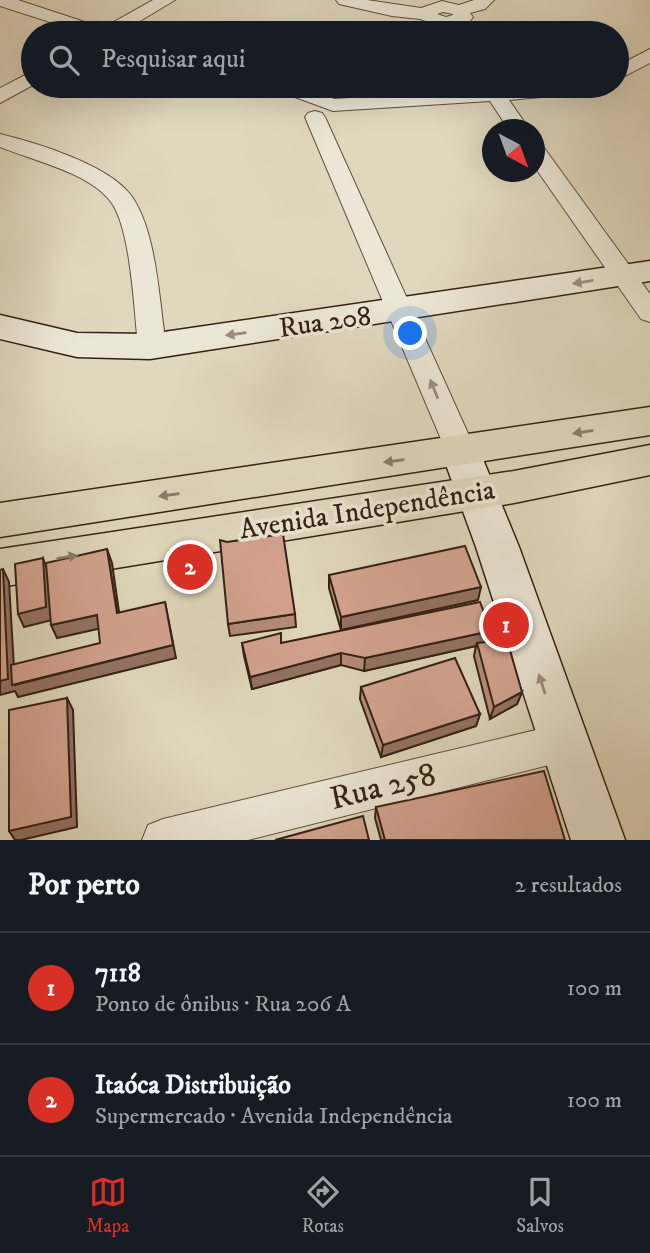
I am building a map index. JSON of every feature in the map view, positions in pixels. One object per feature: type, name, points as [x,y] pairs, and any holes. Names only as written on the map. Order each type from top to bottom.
[{"type":"main road","name":"Avenida Independência","points":[[0,568],[470,472],[650,421]]},
{"type":"main road","name":"Avenida Independência","points":[[0,520],[470,472],[650,460]]},
{"type":"street","points":[[0,0],[65,21]]},
{"type":"street","points":[[128,21],[166,0]]},
{"type":"street","points":[[345,0],[392,11],[442,14],[479,5],[485,0]]},
{"type":"street","points":[[629,67],[650,55]]},
{"type":"street","points":[[629,82],[650,79]]},
{"type":"street","points":[[0,97],[21,85]]},
{"type":"street","points":[[298,98],[326,116],[402,311],[470,472],[561,743],[598,840]]},
{"type":"street","points":[[326,116],[389,103],[432,98]]},
{"type":"street","points":[[497,98],[512,119]]},
{"type":"street","points":[[0,141],[94,177],[121,198],[132,220],[152,345]]},
{"type":"street","points":[[545,163],[637,273],[650,313]]},
{"type":"street","name":"Rua 208","points":[[0,327],[30,337],[75,345],[106,348],[152,345],[402,311],[637,273]]},
{"type":"street","name":"Rua 258","points":[[163,840],[561,743]]},
{"type":"building","points":[[283,534],[295,614],[228,624],[220,540],[227,542]]},
{"type":"building","points":[[465,546],[481,587],[341,617],[329,575]]},
{"type":"building","points":[[107,549],[117,613],[165,602],[173,645],[12,685],[11,665],[100,643],[97,615],[51,625],[46,563]]},
{"type":"building","points":[[43,558],[46,607],[18,614],[15,564]]},
{"type":"building","points":[[3,569],[8,679],[0,681],[0,570]]},
{"type":"building","points":[[480,602],[491,631],[365,658],[341,653],[250,677],[242,643],[281,633],[281,643]]},
{"type":"building","points":[[507,640],[522,692],[494,707],[477,643]]},
{"type":"building","points":[[455,658],[480,714],[383,745],[361,687]]},
{"type":"building","points":[[67,698],[71,817],[9,831],[9,710]]},
{"type":"building","points":[[544,771],[565,840],[385,840],[376,807]]},
{"type":"building","points":[[363,816],[369,840],[275,840]]},
{"type":"place","name":"Itaóca Distribuição","points":[[190,567]]},
{"type":"place","name":"7118","points":[[506,625]]}]
